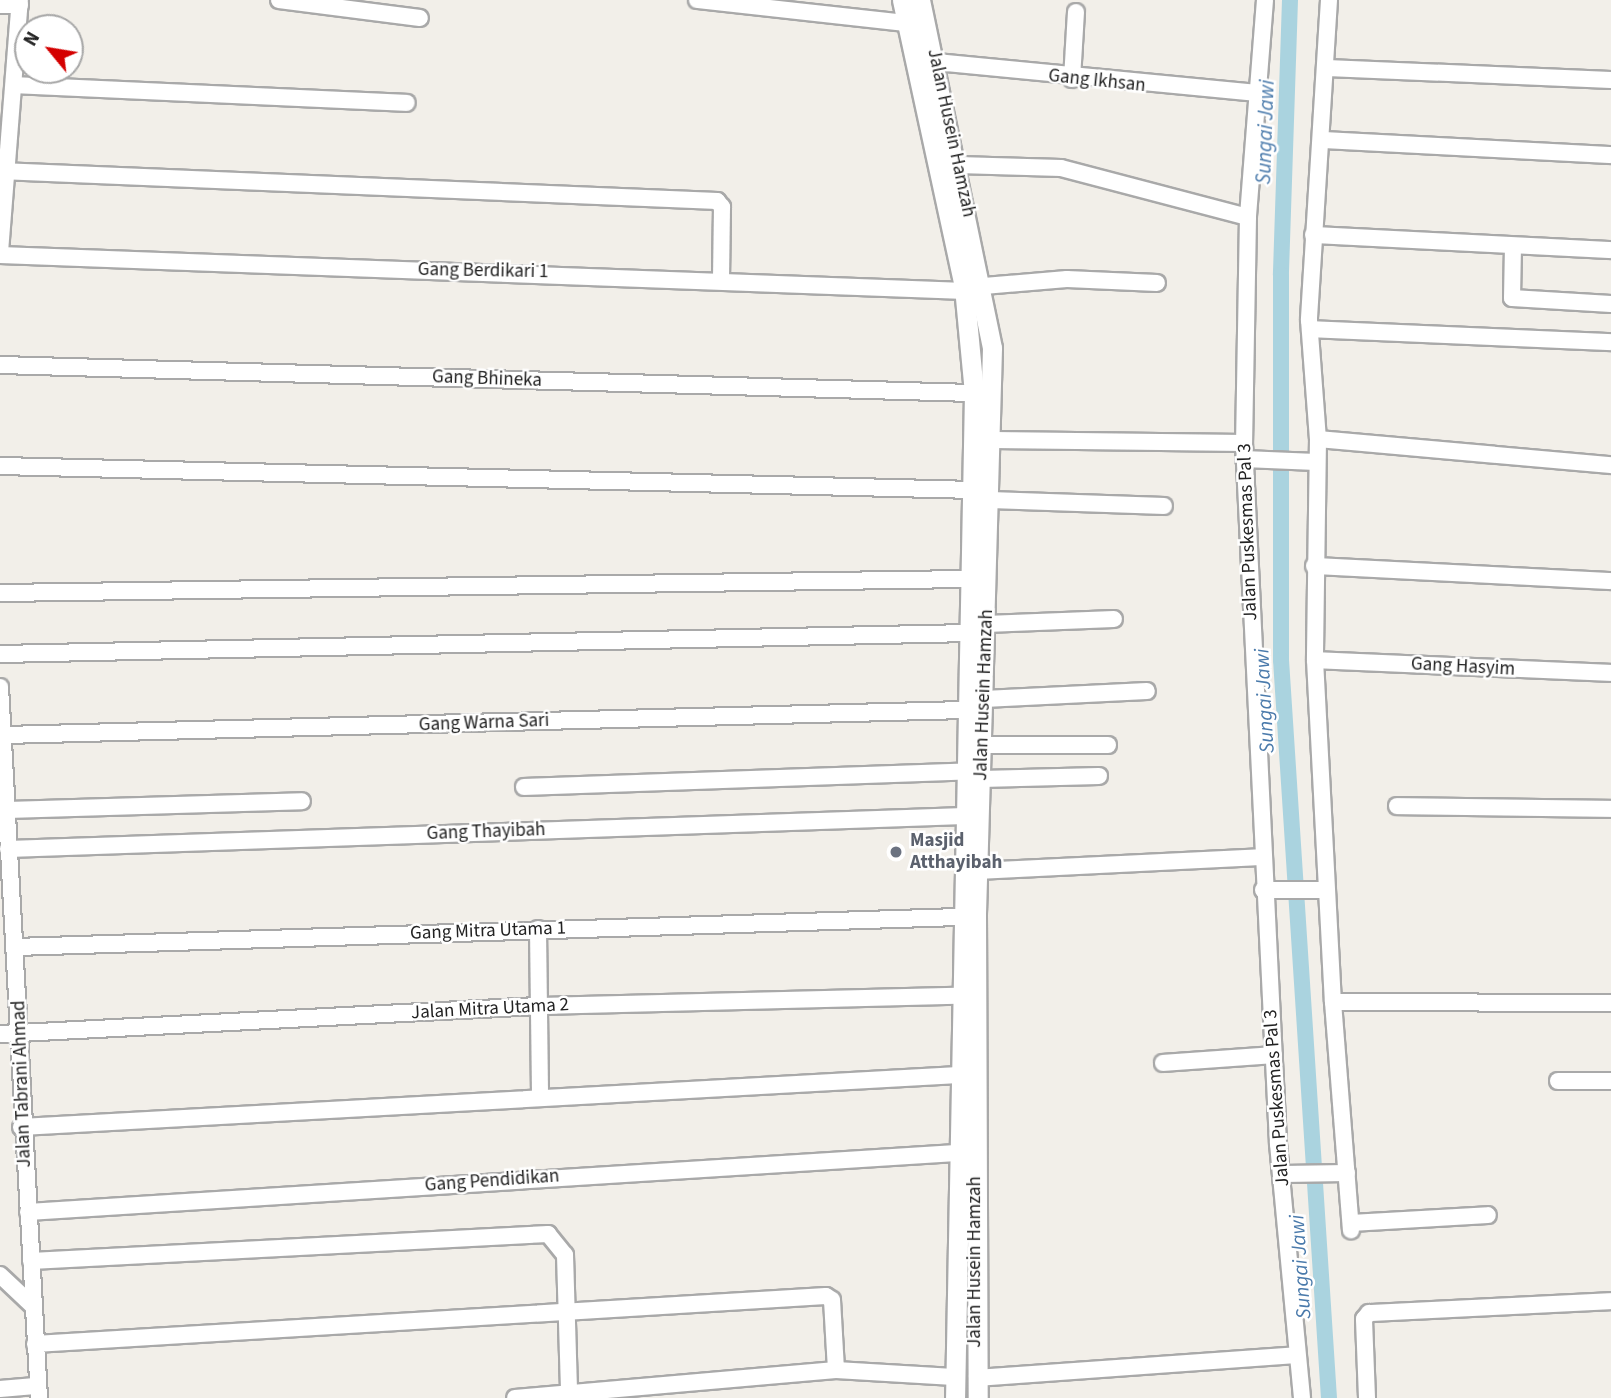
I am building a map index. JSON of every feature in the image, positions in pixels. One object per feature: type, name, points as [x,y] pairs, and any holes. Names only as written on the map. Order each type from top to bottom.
[{"type":"street","points":[[279,0],[420,18]]},
{"type":"street","points":[[697,0],[906,23]]},
{"type":"street","name":"Jalan Husein Hamzah","points":[[902,0],[974,289],[992,348],[993,440],[984,699],[974,745],[977,871],[967,1109],[978,1398]]},
{"type":"street","name":"Jalan Husein Hamzah","points":[[920,0],[958,165],[974,289],[972,490],[964,710],[974,745]]},
{"type":"street","name":"Jalan Puskesmas Pal 3","points":[[1265,0],[1248,217],[1249,454],[1261,857],[1270,890],[1274,1055],[1295,1355],[1302,1398]]},
{"type":"street","points":[[1329,0],[1327,68],[1312,235],[1310,329],[1318,439],[1312,461],[1320,889],[1333,1002],[1340,1172],[1351,1226],[1488,1214]]},
{"type":"street","points":[[0,5],[20,3]]},
{"type":"street","points":[[1072,79],[1076,12]]},
{"type":"street","name":"Gang Ikhsan","points":[[936,62],[1072,79],[1258,93]]},
{"type":"street","points":[[1327,68],[1611,80]]},
{"type":"street","points":[[0,254],[4,171],[15,85],[407,103]]},
{"type":"street","points":[[1321,140],[1611,155]]},
{"type":"street","points":[[958,165],[1061,168],[1248,217]]},
{"type":"street","points":[[4,171],[717,201],[722,207],[721,277]]},
{"type":"street","points":[[1312,235],[1611,250]]},
{"type":"street","points":[[1513,246],[1512,298],[1611,304]]},
{"type":"street","name":"Gang Berdikari 1","points":[[0,254],[721,277],[974,289],[1067,279],[1157,283]]},
{"type":"street","points":[[1310,329],[1611,342]]},
{"type":"street","name":"Gang Bhineka","points":[[0,365],[974,393]]},
{"type":"street","points":[[1318,439],[1611,465]]},
{"type":"street","points":[[993,440],[1249,454],[1312,461]]},
{"type":"street","points":[[0,466],[972,490]]},
{"type":"street","points":[[991,500],[1164,506]]},
{"type":"street","points":[[1314,566],[1611,582]]},
{"type":"street","points":[[0,593],[968,579]]},
{"type":"street","points":[[986,624],[1114,620]]},
{"type":"street","points":[[0,654],[967,633]]},
{"type":"street","name":"Gang Hasyim","points":[[1315,660],[1611,673]]},
{"type":"street","name":"Jalan Tabrani Ahmad","points":[[0,687],[7,810],[4,831],[8,849],[5,886],[15,947],[22,1032],[21,1127],[32,1261],[38,1392]]},
{"type":"street","points":[[984,699],[1147,691]]},
{"type":"street","name":"Gang Warna Sari","points":[[4,736],[964,710]]},
{"type":"street","points":[[974,745],[1108,746]]},
{"type":"street","points":[[524,787],[973,776],[1099,776]]},
{"type":"street","name":"Jalan Husein Hamzah","points":[[955,1398],[956,1153],[967,1109],[959,1075],[961,917],[964,816],[973,776]]},
{"type":"street","points":[[7,810],[302,801]]},
{"type":"street","points":[[1397,807],[1611,809]]},
{"type":"street","name":"Gang Thayibah","points":[[8,849],[964,816]]},
{"type":"street","points":[[977,871],[1261,857]]},
{"type":"street","points":[[1270,890],[1320,889]]},
{"type":"street","name":"Gang Mitra Utama 1","points":[[15,947],[961,917]]},
{"type":"street","points":[[538,929],[540,1097]]},
{"type":"street","name":"Jalan Mitra Utama 2","points":[[0,1034],[538,1006],[959,996]]},
{"type":"street","points":[[1333,1002],[1611,1003]]},
{"type":"street","points":[[1163,1063],[1274,1055]]},
{"type":"street","points":[[21,1127],[959,1075]]},
{"type":"street","points":[[1558,1081],[1611,1081]]},
{"type":"street","name":"Gang Pendidikan","points":[[28,1212],[956,1153]]},
{"type":"street","points":[[1283,1174],[1340,1172]]},
{"type":"street","points":[[32,1261],[537,1232],[558,1238],[564,1248],[563,1312],[569,1393]]},
{"type":"street","points":[[0,1275],[33,1306]]},
{"type":"street","points":[[35,1344],[825,1296],[832,1300],[836,1370]]},
{"type":"street","points":[[1367,1398],[1364,1319],[1369,1312],[1611,1301]]},
{"type":"street","points":[[977,1378],[1295,1355]]},
{"type":"street","points":[[515,1398],[836,1370],[954,1377]]},
{"type":"street","points":[[0,1389],[38,1392]]},
{"type":"waterway","name":"Sungai Jawi","points":[[1290,0],[1281,275],[1281,660],[1329,1398]]},
{"type":"place","name":"Masjid Atthayibah","points":[[896,852]]}]
